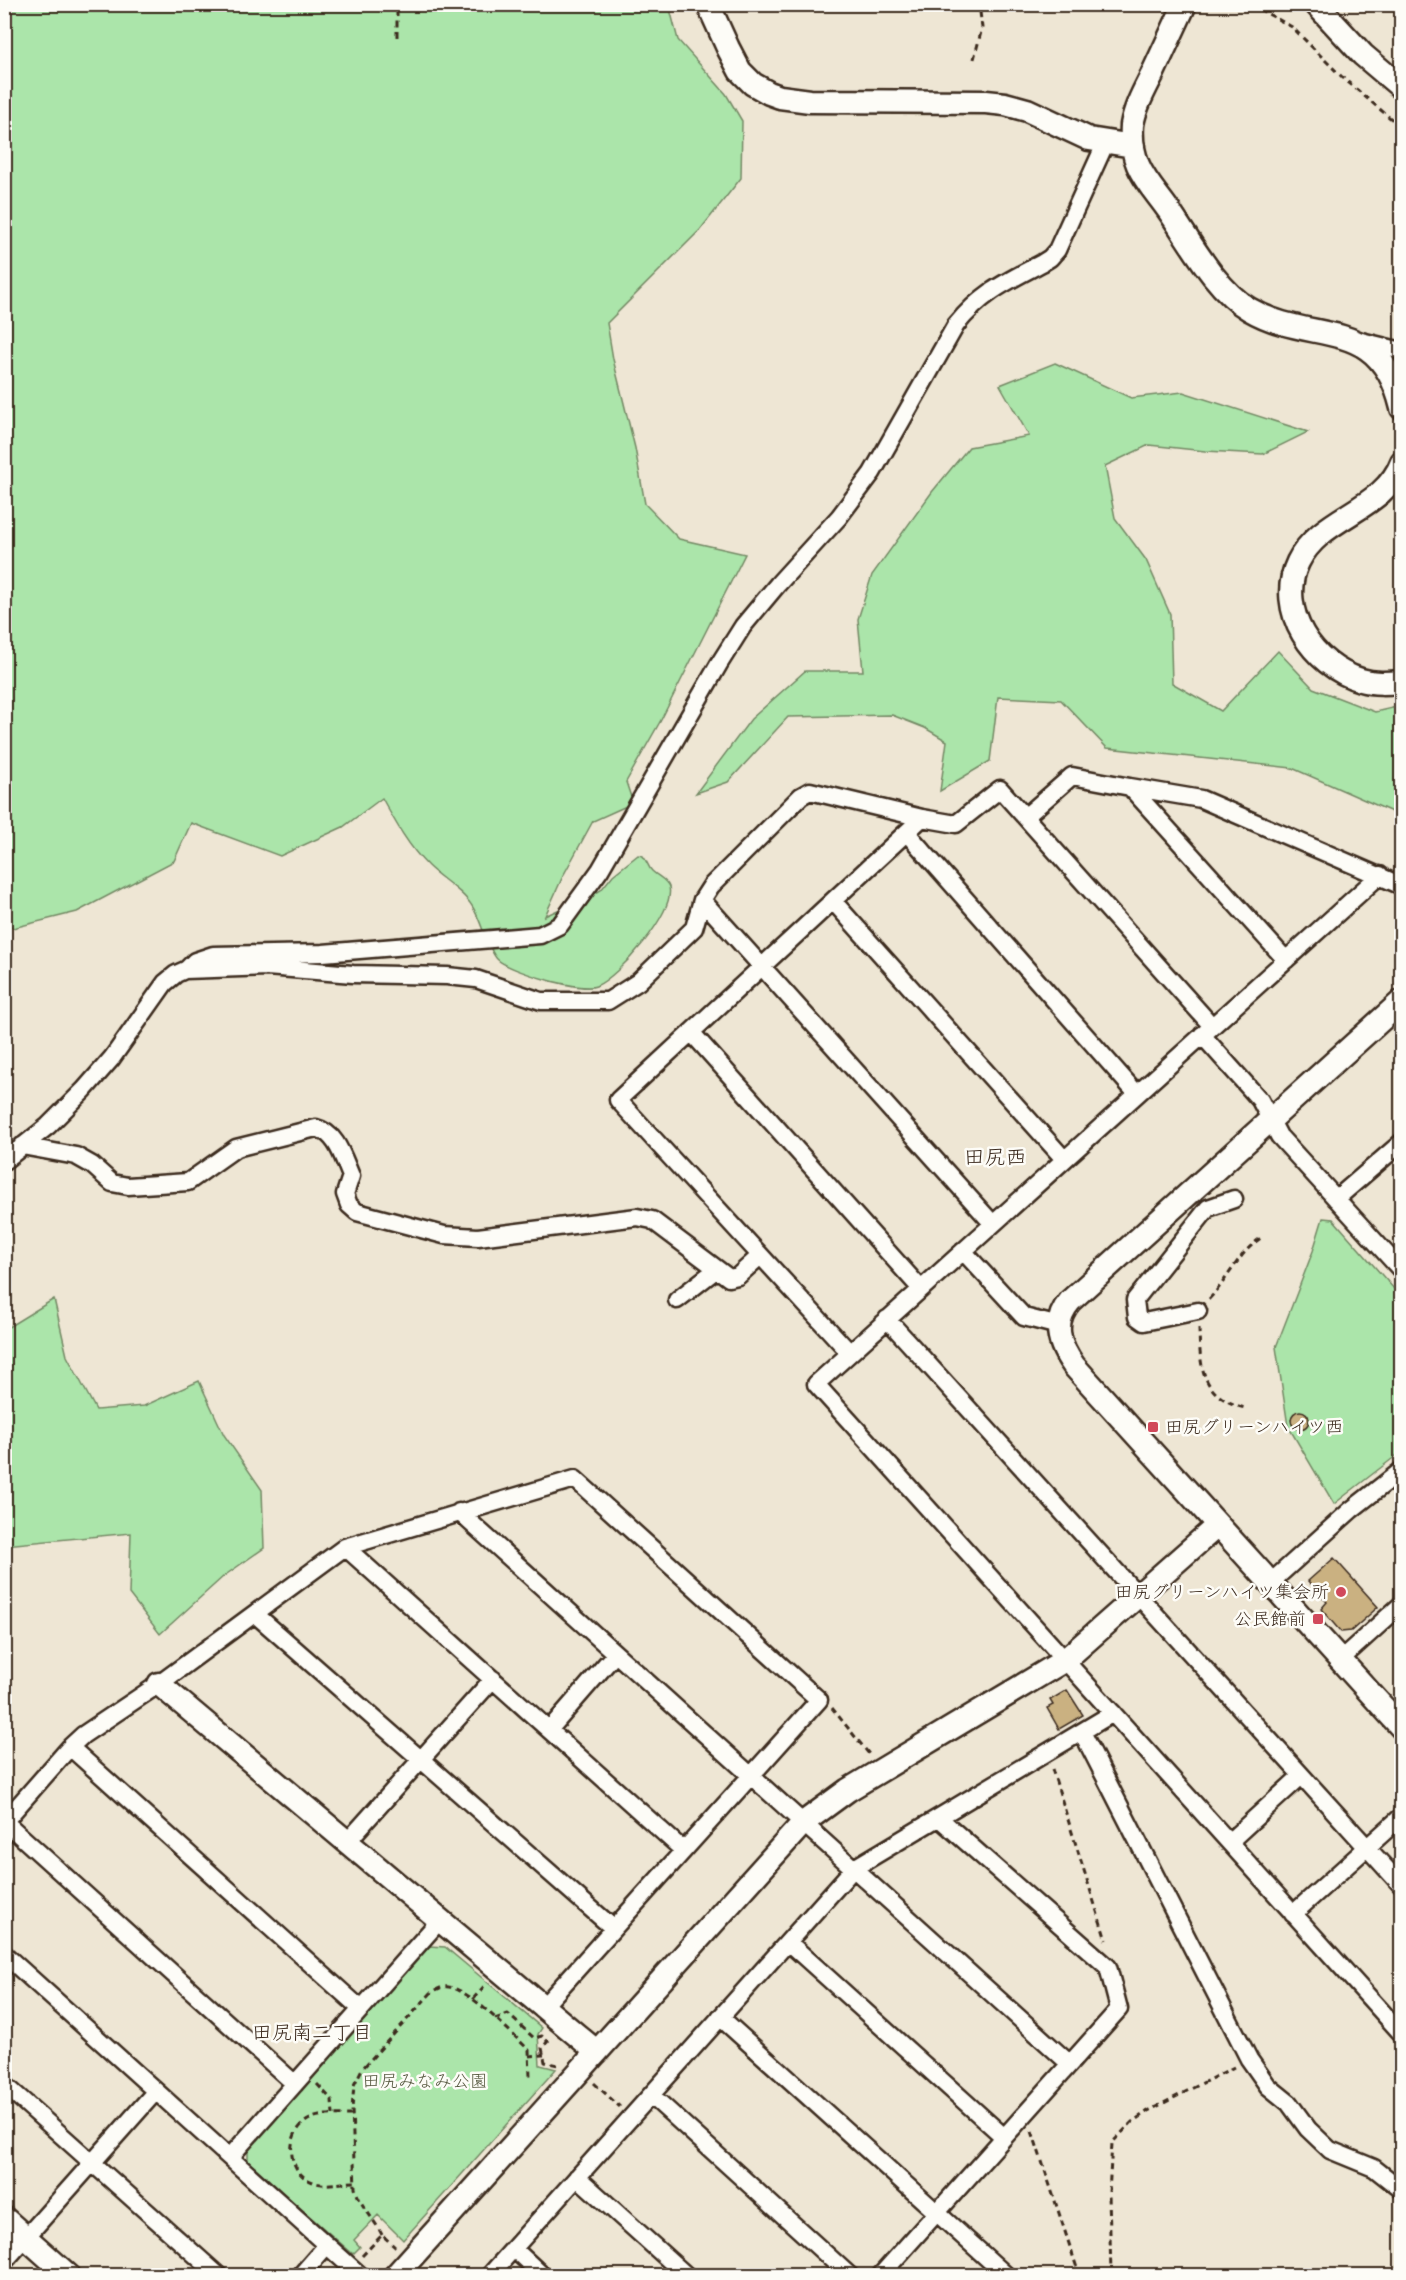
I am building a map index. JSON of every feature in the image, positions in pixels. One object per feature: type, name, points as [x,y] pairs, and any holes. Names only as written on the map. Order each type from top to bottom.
[{"type":"street","points":[[708,4],[741,71],[753,84],[769,93],[810,101],[1005,104],[1028,110],[1089,139],[1133,147]]},
{"type":"street","points":[[1185,4],[1137,108],[1132,124],[1133,147],[1140,170],[1210,269],[1237,301],[1269,319],[1401,351]]},
{"type":"street","points":[[1316,4],[1363,55],[1401,88]]},
{"type":"street","points":[[4,1161],[48,1126],[84,1090],[112,1058],[165,983],[195,961],[213,955],[322,953],[540,935],[560,925],[600,870],[743,626],[839,517],[872,473],[956,325],[988,292],[1042,263],[1050,258],[1057,249],[1106,142]]},
{"type":"street","points":[[1348,338],[1366,347],[1382,362],[1394,382],[1401,408]]},
{"type":"street","points":[[1401,462],[1396,475],[1384,490],[1368,503],[1329,526],[1312,541],[1298,562],[1292,590],[1292,605],[1301,631],[1317,655],[1344,674],[1360,680],[1384,684],[1401,682]]},
{"type":"street","points":[[1025,817],[1072,776],[1201,800],[1380,875],[1401,886]]},
{"type":"street","points":[[1130,787],[1286,960]]},
{"type":"street","points":[[185,970],[267,968],[353,974],[447,976],[476,979],[541,1001],[608,1001],[638,982],[694,928],[702,900],[711,886],[801,796],[810,791],[956,824],[1000,789],[1207,1031],[1260,1100],[1279,1136],[1401,1271]]},
{"type":"street","points":[[850,1353],[618,1100],[922,818]]},
{"type":"street","points":[[907,833],[1137,1094]]},
{"type":"street","points":[[1380,875],[816,1384],[1401,2034]]},
{"type":"street","points":[[702,900],[993,1224]]},
{"type":"street","points":[[833,901],[1064,1160]]},
{"type":"street","points":[[1401,1001],[1070,1301],[1063,1310],[1059,1326],[1062,1346],[1074,1366],[1401,1728]]},
{"type":"street","points":[[691,1032],[921,1289]]},
{"type":"street","points":[[22,1146],[76,1156],[92,1165],[112,1183],[128,1186],[188,1182],[236,1148],[316,1128],[326,1130],[332,1135],[351,1176],[345,1194],[349,1205],[357,1212],[444,1236],[478,1237],[637,1217],[652,1220],[729,1278],[738,1276],[760,1256]]},
{"type":"street","points":[[1336,1198],[1401,1142]]},
{"type":"street","points":[[1198,1311],[1144,1322],[1137,1317],[1135,1300],[1205,1204],[1234,1199]]},
{"type":"street","points":[[963,1251],[1024,1317],[1059,1326]]},
{"type":"street","points":[[677,1300],[717,1269]]},
{"type":"street","points":[[887,1319],[1401,1886]]},
{"type":"street","points":[[1270,1583],[1351,1510],[1401,1470]]},
{"type":"street","points":[[300,2078],[5,1822],[83,1735],[159,1684],[345,1547],[575,1479],[819,1700],[543,2007]]},
{"type":"street","points":[[459,1512],[1070,2064]]},
{"type":"street","points":[[395,2276],[803,1823],[848,1790],[1065,1660],[1218,1525]]},
{"type":"street","points":[[345,1547],[683,1850]]},
{"type":"street","points":[[1340,1660],[1401,1604]]},
{"type":"street","points":[[255,1614],[613,1928]]},
{"type":"street","points":[[549,1730],[615,1653]]},
{"type":"street","points":[[347,1842],[493,1679]]},
{"type":"street","points":[[159,1684],[597,2052]]},
{"type":"street","points":[[489,2276],[854,1869],[1113,1713]]},
{"type":"street","points":[[1082,1732],[1249,2059],[1268,2086],[1289,2103],[1308,2129],[1330,2150],[1374,2168],[1401,2190]]},
{"type":"street","points":[[70,1747],[361,2009]]},
{"type":"street","points":[[1229,1842],[1301,1776]]},
{"type":"street","points":[[1293,1914],[1401,1816]]},
{"type":"street","points":[[880,2276],[1119,2009],[1108,1967],[939,1818]]},
{"type":"street","points":[[230,2157],[440,1920]]},
{"type":"street","points":[[788,1942],[1004,2137]]},
{"type":"street","points":[[4,1954],[357,2272]]},
{"type":"street","points":[[720,2017],[1007,2276]]},
{"type":"street","points":[[4,2084],[219,2276]]},
{"type":"street","points":[[4,2262],[156,2091]]},
{"type":"street","points":[[651,2095],[850,2276]]},
{"type":"street","points":[[577,2177],[687,2276]]},
{"type":"street","points":[[4,2218],[69,2276]]},
{"type":"street","points":[[300,2276],[327,2245]]},
{"type":"street","points":[[513,2249],[543,2276]]},
{"type":"path","points":[[397,4],[397,37]]},
{"type":"path","points":[[974,59],[982,28],[979,4]]},
{"type":"path","points":[[1250,4],[1292,27],[1341,77],[1401,128]]},
{"type":"path","points":[[1245,1408],[1221,1398],[1205,1378],[1200,1359],[1198,1311],[1218,1291],[1247,1249],[1261,1238]]},
{"type":"path","points":[[819,1700],[829,1704],[873,1758]]},
{"type":"path","points":[[1047,1753],[1111,1958],[1108,1967]]},
{"type":"path","points":[[473,1999],[489,1980]]},
{"type":"path","points":[[399,2251],[382,2235],[374,2219],[360,2202],[355,2182],[352,2095],[362,2069],[432,1992],[441,1987],[449,1987],[473,1999],[529,2050],[530,2077]]},
{"type":"path","points":[[495,2019],[508,2014],[534,2038],[542,2036],[548,2041]]},
{"type":"path","points":[[554,2033],[543,2048],[545,2062],[563,2066]]},
{"type":"path","points":[[530,2056],[544,2055]]},
{"type":"path","points":[[1111,2276],[1109,2193],[1112,2142],[1132,2121],[1148,2111],[1249,2059]]},
{"type":"path","points":[[300,2078],[330,2097],[333,2104],[333,2115]]},
{"type":"path","points":[[588,2078],[630,2118]]},
{"type":"path","points":[[1026,2113],[1077,2268],[1084,2276]]},
{"type":"path","points":[[352,2115],[315,2116],[303,2123],[293,2136],[292,2160],[297,2170],[314,2183],[355,2182]]},
{"type":"path","points":[[357,2272],[382,2235]]},
{"type":"green space","points":[[4,5],[669,5],[678,40],[726,94],[742,121],[741,178],[700,230],[607,323],[645,504],[679,539],[745,554],[661,720],[626,782],[633,803],[593,821],[563,876],[545,916],[576,905],[601,890],[613,875],[638,855],[643,856],[649,868],[668,885],[669,898],[655,927],[631,957],[606,980],[596,986],[576,986],[529,974],[497,959],[472,906],[463,895],[421,859],[382,798],[343,827],[280,856],[191,823],[174,861],[77,912],[13,928],[5,921]]},
{"type":"green space","points":[[1055,363],[1131,398],[1183,392],[1308,432],[1263,454],[1149,445],[1105,466],[1115,518],[1146,560],[1170,614],[1172,683],[1221,711],[1278,651],[1313,688],[1375,712],[1401,706],[1401,816],[1292,768],[1107,748],[1061,700],[998,697],[990,761],[940,791],[947,741],[925,728],[892,715],[788,717],[728,782],[696,793],[751,719],[805,671],[863,671],[858,619],[872,575],[932,492],[969,447],[1029,436],[1000,385]]},
{"type":"green space","points":[[1323,1218],[1333,1219],[1402,1298],[1401,1452],[1334,1504],[1288,1426],[1276,1347],[1313,1251]]},
{"type":"green space","points":[[54,1299],[67,1356],[96,1410],[144,1406],[199,1381],[224,1435],[262,1490],[264,1548],[224,1576],[160,1634],[129,1594],[131,1533],[5,1545],[5,1329]]},
{"type":"green space","name":"田尻みなみ公園","points":[[429,1946],[445,1947],[542,2028],[538,2034],[540,2065],[556,2069],[403,2240],[378,2215],[354,2240],[360,2247],[353,2254],[251,2165],[248,2161],[248,2147]]},
{"type":"building","points":[[1296,1411],[1304,1411],[1309,1416],[1307,1427],[1296,1429],[1291,1424],[1291,1416]]},
{"type":"building","name":"田尻グリーンハイツ集会所","points":[[1334,1558],[1378,1607],[1351,1631],[1341,1632],[1321,1609],[1327,1602],[1308,1581]]},
{"type":"building","points":[[1067,1690],[1083,1715],[1059,1729],[1047,1708],[1053,1705],[1050,1700]]},
{"type":"place","name":"田尻グリーンハイツ西","points":[[1153,1427]]},
{"type":"place","name":"田尻グリーンハイツ集会所","points":[[1341,1592]]},
{"type":"place","name":"公民館前","points":[[1318,1619]]},
{"type":"district","name":"田尻西","points":[[995,1157]]},
{"type":"district","name":"田尻南二丁目","points":[[312,2032]]}]
